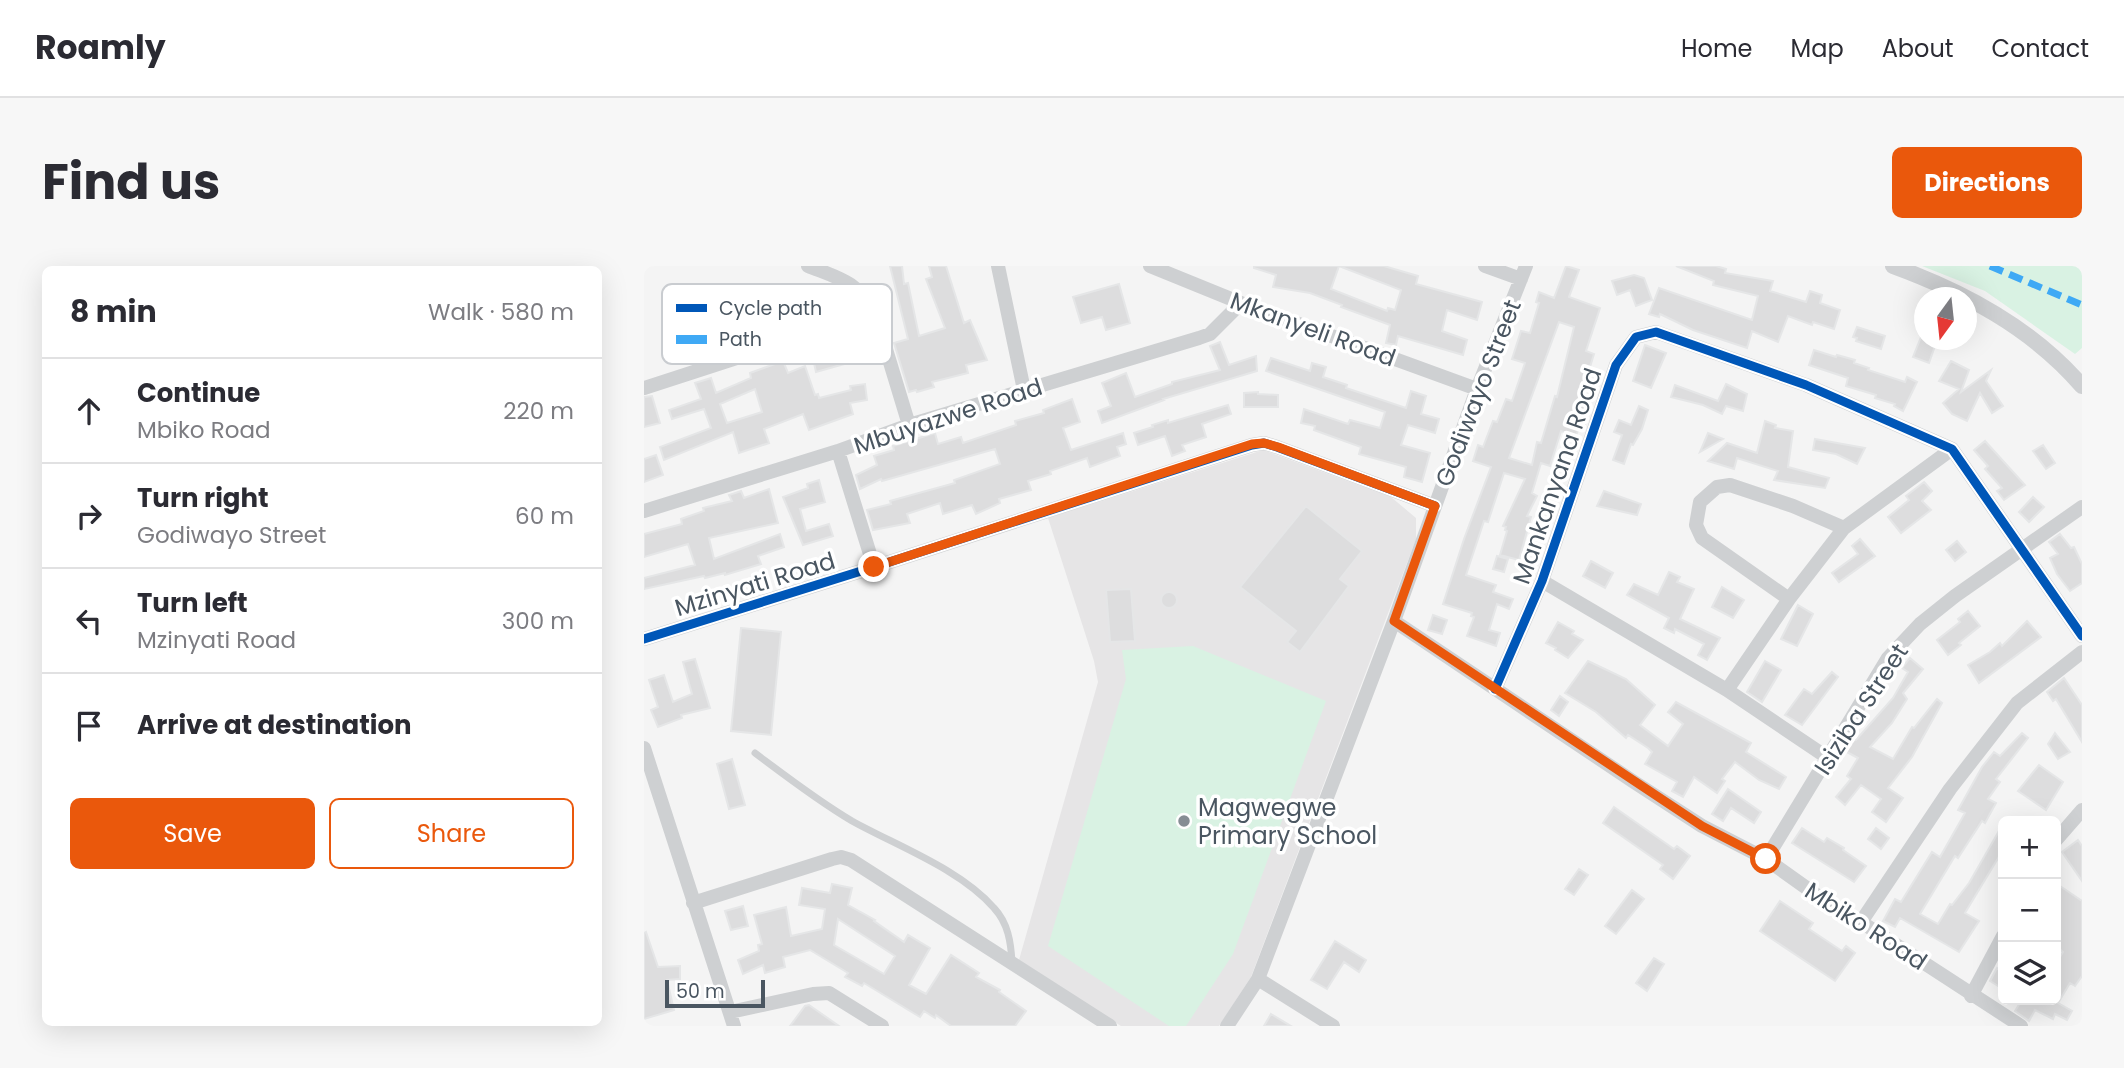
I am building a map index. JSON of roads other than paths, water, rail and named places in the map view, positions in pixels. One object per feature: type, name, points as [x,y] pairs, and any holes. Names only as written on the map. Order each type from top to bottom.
[{"type":"street","points":[[808,266],[853,284]]},
{"type":"street","points":[[998,266],[1024,390]]},
{"type":"street","name":"Mkanyeli Road","points":[[1150,266],[1241,303],[1477,389]]},
{"type":"street","points":[[1485,266],[1523,273]]},
{"type":"street","points":[[1893,266],[1983,305],[2079,375]]},
{"type":"street","name":"Godiwayo Street","points":[[1227,1026],[1258,979],[1394,621],[1477,389],[1523,273]]},
{"type":"street","name":"Mbuyazwe Road","points":[[644,511],[838,452],[909,425],[1210,334],[1241,303]]},
{"type":"street","name":"Mankanyana Road","points":[[1495,689],[1542,582],[1616,365],[1636,337],[1656,332],[1686,342],[1806,385],[1951,449]]},
{"type":"street","points":[[644,388],[718,364]]},
{"type":"street","points":[[890,364],[909,425]]},
{"type":"street","name":"Mzinyati Road","points":[[644,639],[1252,444],[1264,443],[1278,447],[1435,506]]},
{"type":"street","points":[[1727,690],[1790,599],[1844,528],[1951,449],[2082,636]]},
{"type":"street","points":[[838,452],[874,567]]},
{"type":"street","points":[[1790,599],[1702,538],[1696,525],[1700,502],[1717,487],[1730,485],[1793,506],[1844,528]]},
{"type":"street","name":"Isiziba Street","points":[[1766,859],[1888,658],[1920,624],[2082,507]]},
{"type":"street","points":[[1542,582],[1727,690],[1828,758]]},
{"type":"street","name":"Mbiko Road","points":[[1394,621],[1702,826],[1766,859],[1839,911],[1861,922],[2021,1026]]},
{"type":"street","points":[[1861,922],[1950,789],[2017,703],[2082,652]]},
{"type":"street","points":[[644,748],[732,1019],[813,994],[829,993],[882,1026]]},
{"type":"street","points":[[2061,834],[2082,810]]},
{"type":"street","points":[[693,903],[841,857],[851,860],[1110,1026]]},
{"type":"street","points":[[1971,996],[2000,942]]},
{"type":"street","points":[[1258,979],[1333,1026]]},
{"type":"lane","points":[[755,753],[850,820],[968,885],[994,908],[1006,926],[1011,943],[1012,963]]},
{"type":"place","name":"Magwegwe Primary School","points":[[1184,821]]}]
